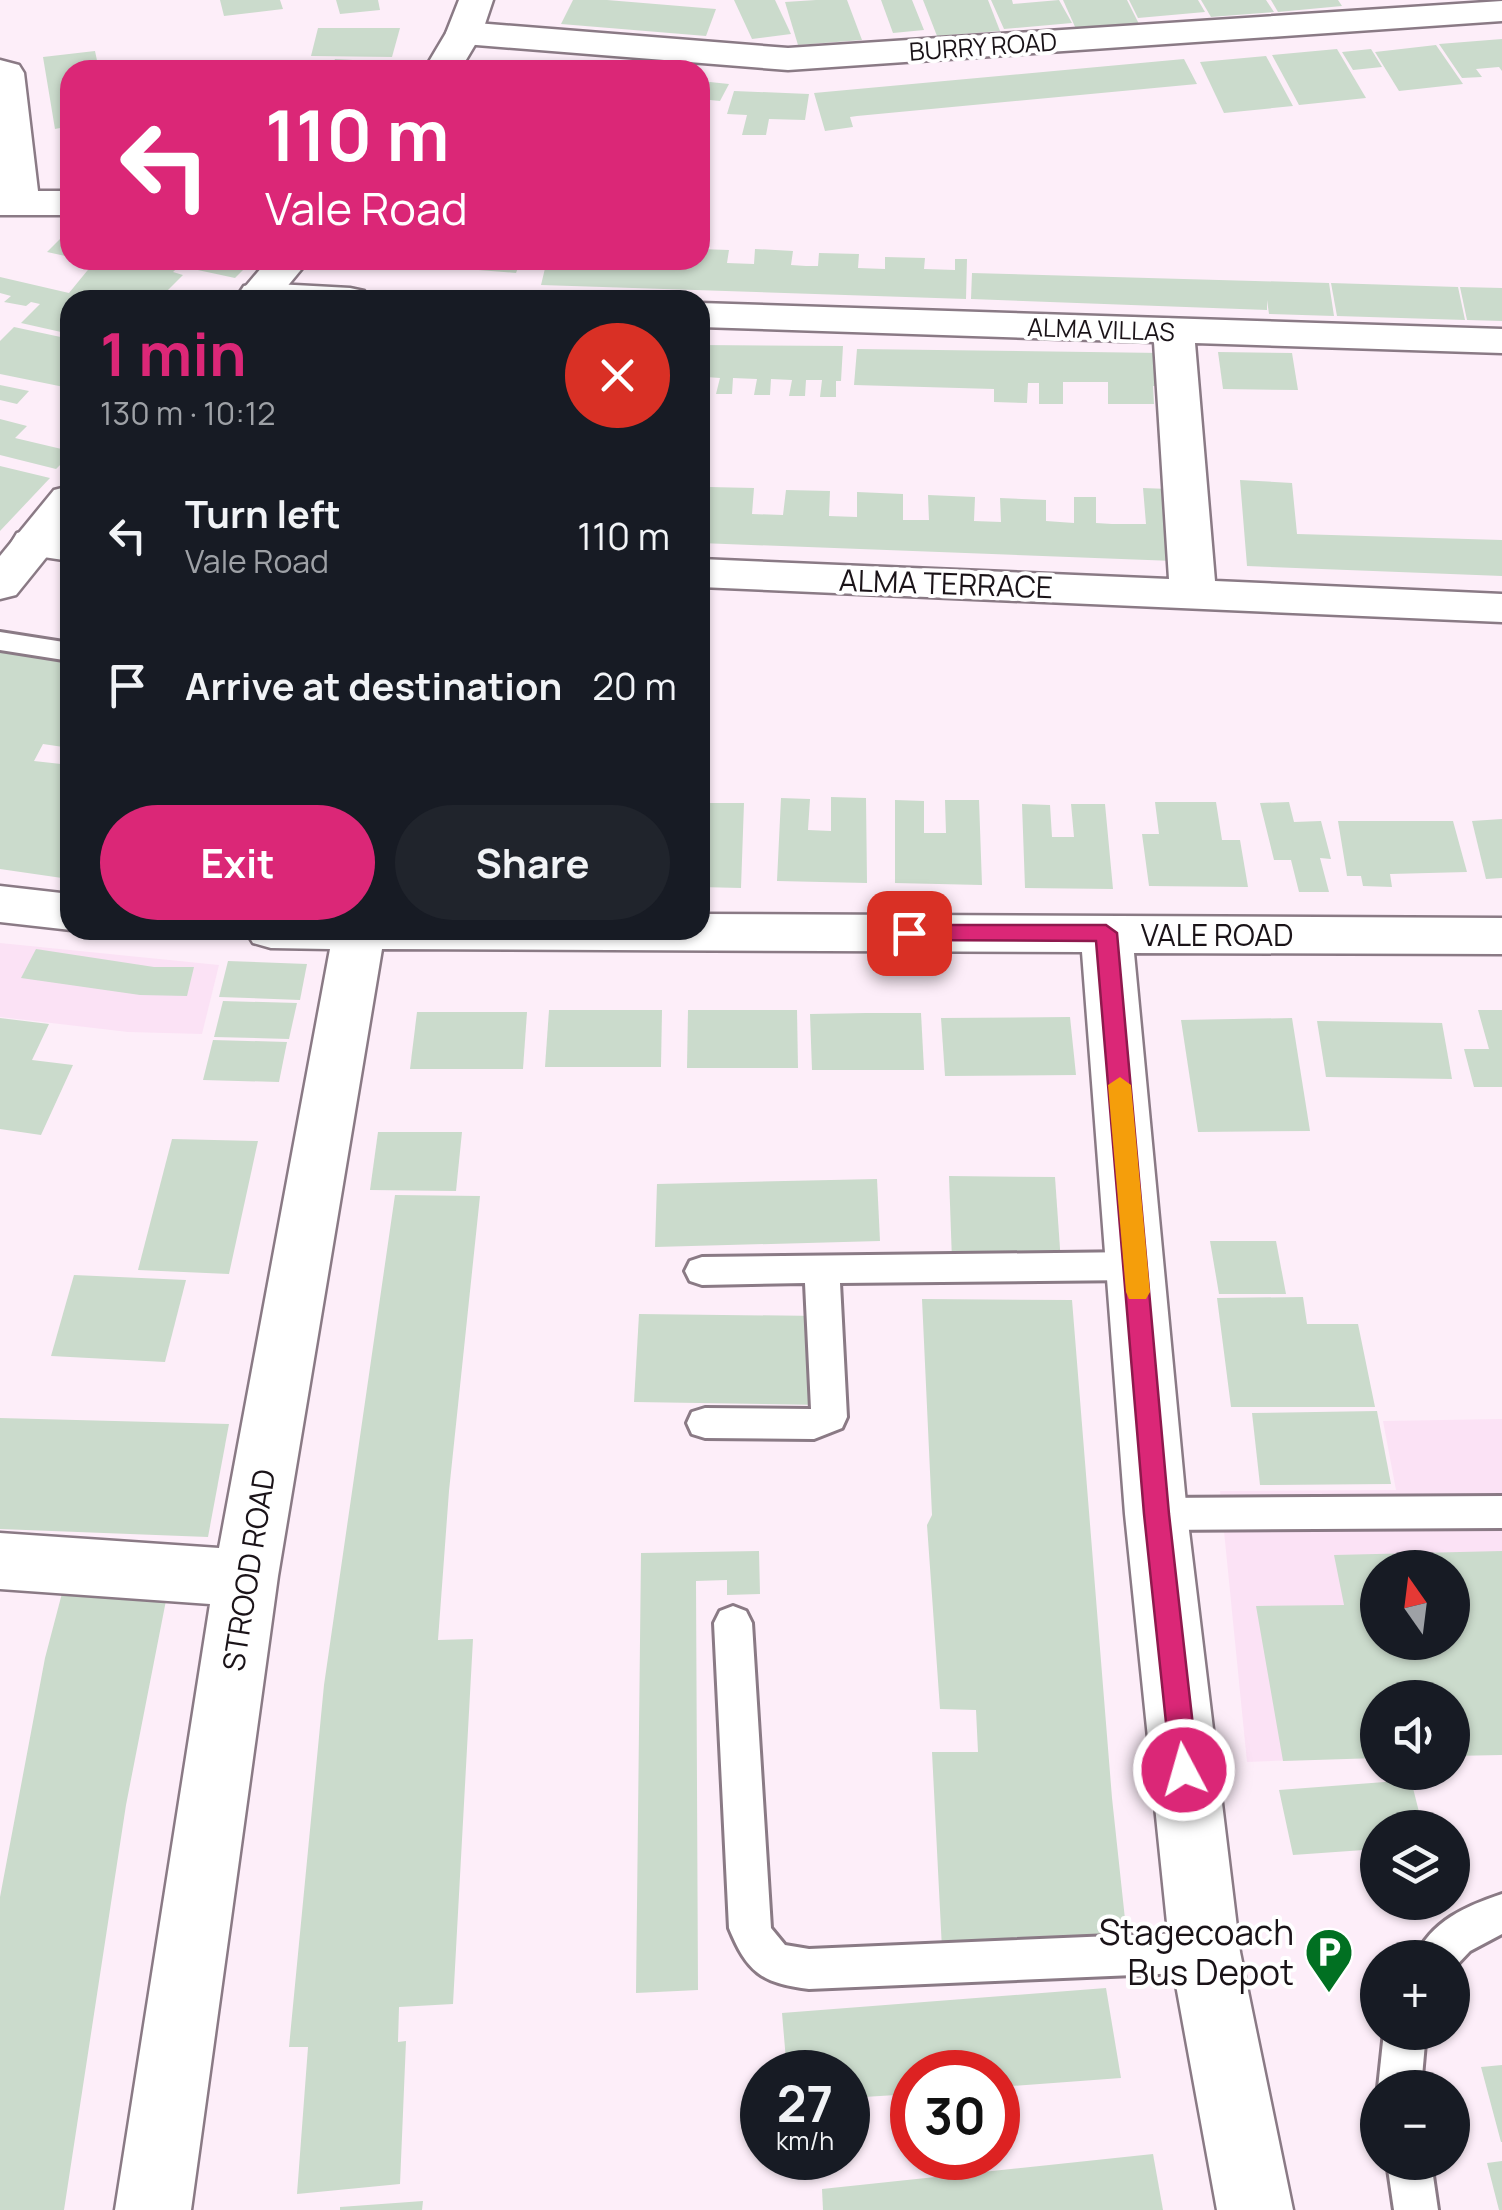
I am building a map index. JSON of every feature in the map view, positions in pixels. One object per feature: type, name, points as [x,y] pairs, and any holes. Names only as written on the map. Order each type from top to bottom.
[{"type":"main road","name":"BURRY ROAD","points":[[470,16],[788,59],[1502,11]]},
{"type":"main road","points":[[447,60],[470,16]]},
{"type":"main road","points":[[0,71],[6,72],[10,202],[60,203]]},
{"type":"main road","points":[[263,290],[280,270]]},
{"type":"main road","name":"ALMA VILLAS","points":[[710,315],[1502,341]]},
{"type":"main road","points":[[1174,331],[1193,594]]},
{"type":"main road","points":[[0,585],[52,545]]},
{"type":"main road","name":"ALMA TERRACE","points":[[710,573],[1502,608]]},
{"type":"main road","points":[[0,904],[60,911]]},
{"type":"main road","name":"VALE ROAD","points":[[710,932],[1502,936]]},
{"type":"main road","points":[[1106,933],[1156,1514],[1205,1952],[1255,2210]]},
{"type":"main road","name":"STROOD ROAD","points":[[153,2210],[246,1576],[358,940]]},
{"type":"main road","points":[[0,1561],[181,1576],[246,1576]]},
{"type":"lane","points":[[0,641],[60,650]]},
{"type":"lane","points":[[702,1270],[1136,1266]]},
{"type":"lane","points":[[705,1423],[814,1424],[829,1416],[822,1270]]},
{"type":"lane","points":[[1156,1514],[1502,1512]]},
{"type":"lane","points":[[733,1623],[750,1928],[758,1952],[780,1965],[808,1969],[1205,1952]]},
{"type":"lane","points":[[1454,1940],[1502,1914]]},
{"type":"lane","points":[[1412,2180],[1416,2210]]},
{"type":"shaded area","points":[[0,943],[219,965],[202,1034],[128,1032],[0,1017]]},
{"type":"shaded area","points":[[1502,1419],[1502,1753],[1470,1718],[1470,1680],[1360,1680],[1360,1758],[1247,1762],[1220,1491],[1396,1490],[1383,1421]]},
{"type":"building","points":[[220,0],[280,0],[283,9],[224,16]]},
{"type":"building","points":[[336,0],[378,0],[380,10],[340,14]]},
{"type":"building","points":[[573,0],[716,9],[706,36],[561,24]]},
{"type":"building","points":[[734,0],[775,0],[791,34],[752,39]]},
{"type":"building","points":[[847,0],[862,40],[798,45],[785,2]]},
{"type":"building","points":[[881,0],[912,0],[924,30],[893,33]]},
{"type":"building","points":[[923,0],[988,0],[1000,31],[937,36]]},
{"type":"building","points":[[991,0],[1012,0],[1013,4],[1059,0],[1072,23],[1004,29]]},
{"type":"building","points":[[1063,0],[1127,0],[1139,24],[1076,29]]},
{"type":"building","points":[[1129,0],[1198,0],[1205,12],[1138,18]]},
{"type":"building","points":[[1201,0],[1266,0],[1274,12],[1211,17]]},
{"type":"building","points":[[1271,0],[1338,0],[1342,6],[1278,12]]},
{"type":"building","points":[[318,28],[400,28],[392,57],[311,56]]},
{"type":"building","points":[[1502,39],[1502,71],[1499,67],[1476,69],[1482,77],[1462,78],[1439,44]]},
{"type":"building","points":[[1436,45],[1463,84],[1399,91],[1375,52]]},
{"type":"building","points":[[1337,49],[1366,98],[1299,105],[1272,55]]},
{"type":"building","points":[[1371,49],[1382,67],[1353,70],[1342,52]]},
{"type":"building","points":[[95,51],[97,60],[60,60],[60,128],[55,129],[43,57]]},
{"type":"building","points":[[1266,56],[1293,106],[1224,113],[1200,62]]},
{"type":"building","points":[[1184,59],[1197,84],[857,116],[850,117],[853,127],[825,131],[814,93]]},
{"type":"building","points":[[710,82],[729,84],[720,101],[710,100]]},
{"type":"building","points":[[734,91],[809,94],[805,120],[769,119],[766,135],[742,135],[747,115],[727,114]]},
{"type":"building","points":[[60,239],[60,255],[47,252]]},
{"type":"building","points":[[710,249],[729,250],[727,263],[754,264],[755,249],[793,251],[791,265],[806,266],[818,266],[819,253],[859,254],[858,268],[885,269],[885,257],[925,258],[924,269],[955,270],[955,259],[967,259],[966,299],[541,285],[545,270],[710,270]]},
{"type":"building","points":[[88,270],[175,270],[183,275],[168,290],[71,290]]},
{"type":"building","points":[[198,270],[243,270],[235,278]]},
{"type":"building","points":[[972,273],[1329,283],[1334,316],[1269,314],[1267,300],[1267,310],[971,299]]},
{"type":"building","points":[[0,277],[60,291],[60,332],[21,323],[40,304],[4,302],[11,296],[0,293]]},
{"type":"building","points":[[1331,283],[1458,287],[1465,320],[1337,316]]},
{"type":"building","points":[[1460,287],[1502,288],[1502,321],[1467,320]]},
{"type":"building","points":[[14,327],[60,337],[60,386],[0,374],[0,341]]},
{"type":"building","points":[[710,345],[843,346],[836,397],[820,397],[822,380],[806,380],[805,396],[789,396],[792,380],[771,379],[770,395],[754,395],[757,379],[733,378],[732,394],[716,394],[720,378],[710,377]]},
{"type":"building","points":[[857,349],[1162,353],[1165,386],[1153,386],[1154,404],[1108,404],[1108,382],[1063,382],[1063,404],[1039,404],[1039,383],[1028,383],[1027,403],[994,402],[994,389],[854,385]]},
{"type":"building","points":[[1218,352],[1292,353],[1298,390],[1223,389]]},
{"type":"building","points":[[0,385],[29,391],[17,404],[0,400]]},
{"type":"building","points":[[0,419],[27,426],[15,438],[60,449],[60,465],[56,469],[0,455]]},
{"type":"building","points":[[0,466],[50,478],[0,531]]},
{"type":"building","points":[[1240,480],[1292,483],[1297,534],[1502,540],[1502,576],[1247,566]]},
{"type":"building","points":[[710,487],[754,488],[752,514],[783,515],[786,490],[830,491],[829,516],[857,517],[857,492],[903,494],[903,520],[929,520],[928,495],[975,497],[974,521],[1001,522],[1000,498],[1046,500],[1046,521],[1074,523],[1074,497],[1096,497],[1096,523],[1112,524],[1146,524],[1143,488],[1169,489],[1174,561],[710,543]]},
{"type":"building","points":[[0,652],[60,659],[60,747],[43,744],[34,761],[60,764],[60,878],[0,869]]},
{"type":"building","points":[[831,797],[866,798],[867,883],[777,881],[781,798],[810,799],[808,830],[831,831]]},
{"type":"building","points":[[895,800],[924,801],[924,833],[946,833],[945,800],[979,800],[982,885],[895,883]]},
{"type":"building","points":[[1155,802],[1216,802],[1222,840],[1240,840],[1248,887],[1149,886],[1142,834],[1159,834]]},
{"type":"building","points":[[1289,802],[1294,822],[1321,821],[1331,859],[1320,858],[1329,892],[1299,892],[1291,860],[1274,860],[1260,803]]},
{"type":"building","points":[[710,803],[744,803],[741,888],[710,887]]},
{"type":"building","points":[[1022,804],[1050,805],[1052,837],[1074,837],[1071,804],[1105,804],[1113,889],[1025,888]]},
{"type":"building","points":[[1502,819],[1502,878],[1486,879],[1472,821]]},
{"type":"building","points":[[1338,821],[1453,821],[1467,872],[1390,874],[1392,887],[1363,886],[1361,876],[1347,876]]},
{"type":"building","points":[[36,949],[154,967],[194,967],[187,996],[140,995],[21,978]]},
{"type":"building","points":[[228,961],[307,964],[300,1000],[219,997]]},
{"type":"building","points":[[223,1001],[297,1003],[289,1039],[214,1037]]},
{"type":"building","points":[[549,1010],[662,1010],[661,1067],[545,1067]]},
{"type":"building","points":[[688,1010],[797,1010],[798,1068],[687,1068]]},
{"type":"building","points":[[1478,1010],[1502,1010],[1502,1087],[1474,1087],[1464,1049],[1489,1049]]},
{"type":"building","points":[[417,1012],[527,1012],[523,1069],[410,1069]]},
{"type":"building","points":[[921,1013],[924,1070],[812,1070],[810,1014]]},
{"type":"building","points":[[1070,1017],[1076,1075],[945,1076],[941,1018]]},
{"type":"building","points":[[0,1018],[49,1024],[32,1060],[73,1065],[41,1135],[0,1129]]},
{"type":"building","points":[[1292,1018],[1310,1131],[1198,1132],[1181,1020]]},
{"type":"building","points":[[1317,1021],[1442,1023],[1452,1079],[1326,1077]]},
{"type":"building","points":[[213,1040],[287,1042],[279,1082],[203,1080]]},
{"type":"building","points":[[378,1132],[462,1132],[456,1191],[370,1190]]},
{"type":"building","points":[[172,1139],[258,1141],[229,1274],[138,1270]]},
{"type":"building","points":[[949,1176],[1055,1177],[1061,1263],[952,1261]]},
{"type":"building","points":[[877,1179],[880,1241],[655,1247],[657,1184]]},
{"type":"building","points":[[395,1195],[480,1196],[449,1491],[438,1640],[473,1639],[453,2004],[399,2007],[398,2042],[406,2041],[400,2184],[297,2194],[308,2047],[289,2047],[324,1685]]},
{"type":"building","points":[[1210,1241],[1276,1241],[1286,1294],[1219,1294]]},
{"type":"building","points":[[74,1275],[186,1280],[165,1362],[51,1356]]},
{"type":"building","points":[[1303,1297],[1307,1324],[1358,1324],[1375,1407],[1231,1407],[1217,1298]]},
{"type":"building","points":[[922,1299],[1072,1300],[1112,1798],[1128,1947],[942,1949],[932,1752],[978,1752],[976,1710],[940,1709],[927,1525],[932,1515]]},
{"type":"building","points":[[639,1314],[820,1316],[821,1405],[634,1402]]},
{"type":"building","points":[[1377,1411],[1391,1484],[1260,1485],[1252,1413]]},
{"type":"building","points":[[0,1418],[229,1424],[208,1537],[0,1529]]},
{"type":"building","points":[[759,1551],[760,1594],[727,1595],[727,1580],[696,1581],[698,1990],[636,1993],[641,1553]]},
{"type":"building","points":[[1502,1551],[1502,1755],[1470,1756],[1470,1680],[1360,1680],[1360,1759],[1283,1761],[1256,1606],[1344,1605],[1334,1555],[1360,1554],[1360,1660],[1470,1660],[1470,1552]]},
{"type":"building","points":[[66,1578],[170,1580],[126,1805],[64,2210],[0,2210],[0,1897],[45,1658]]},
{"type":"building","points":[[1360,1784],[1360,1790],[1414,1790],[1418,1810],[1360,1810],[1360,1850],[1293,1855],[1279,1790]]},
{"type":"building","points":[[1106,1988],[1121,2078],[1020,2085],[1020,2050],[890,2050],[890,2095],[870,2097],[870,2050],[785,2050],[782,2013]]},
{"type":"building","points":[[1502,2065],[1502,2142],[1501,2142],[1481,2067]]},
{"type":"building","points":[[1153,2154],[1163,2210],[823,2210],[822,2189],[907,2180],[1020,2180],[1020,2168]]},
{"type":"building","points":[[1502,2161],[1502,2210],[1499,2210],[1487,2163]]},
{"type":"building","points":[[423,2201],[422,2210],[340,2210],[340,2207]]},
{"type":"slow traffic","points":[[1120,1085],[1138,1292]]},
{"type":"place","name":"Stagecoach Bus Depot","points":[[1329,1994]]},
{"type":"route","points":[[909,933],[1106,933],[1156,1514],[1184,1770]]}]
